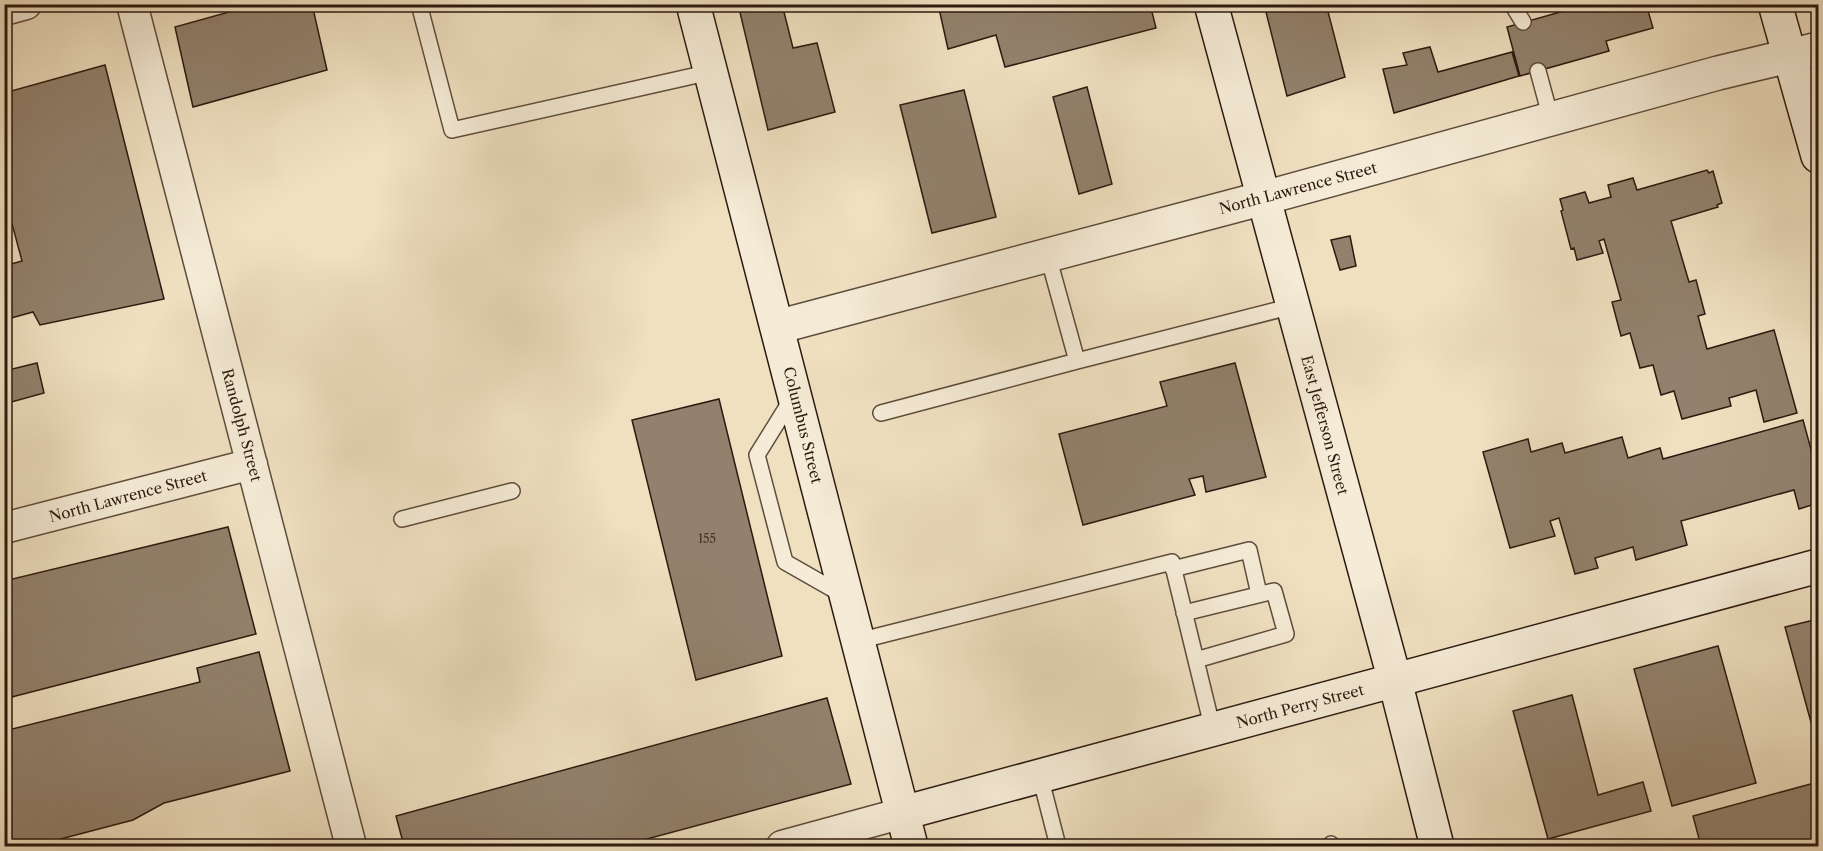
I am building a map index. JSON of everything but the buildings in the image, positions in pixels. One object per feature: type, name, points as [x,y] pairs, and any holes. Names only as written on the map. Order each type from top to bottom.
[{"type":"main road","name":"Columbus Street","points":[[693,4],[911,846]]},
{"type":"main road","name":"East Jefferson Street","points":[[1211,4],[1395,681],[1437,846]]},
{"type":"main road","points":[[1775,4],[1804,53],[1818,156]]},
{"type":"main road","name":"North Lawrence Street","points":[[777,327],[1264,198],[1718,73],[1804,53]]},
{"type":"main road","name":"North Perry Street","points":[[903,813],[1818,566]]},
{"type":"street","points":[[4,10],[26,4]]},
{"type":"street","name":"Randolph Street","points":[[132,4],[351,846]]},
{"type":"street","name":"North Lawrence Street","points":[[4,528],[252,464]]},
{"type":"street","name":"North Perry Street","points":[[782,846],[903,813]]},
{"type":"lane","points":[[419,4],[452,130],[711,72]]},
{"type":"lane","points":[[1512,4],[1523,22]]},
{"type":"lane","points":[[1538,71],[1551,119]]},
{"type":"lane","points":[[1048,256],[1077,361]]},
{"type":"lane","points":[[881,412],[1293,306]]},
{"type":"lane","points":[[795,395],[757,455],[785,562],[847,597]]},
{"type":"lane","points":[[402,519],[512,491]]},
{"type":"lane","points":[[858,641],[1172,566],[1249,550],[1259,594]]},
{"type":"lane","points":[[1172,566],[1213,730]]},
{"type":"lane","points":[[1184,613],[1274,591],[1286,634],[1196,660]]},
{"type":"lane","points":[[1040,776],[1058,846]]}]
